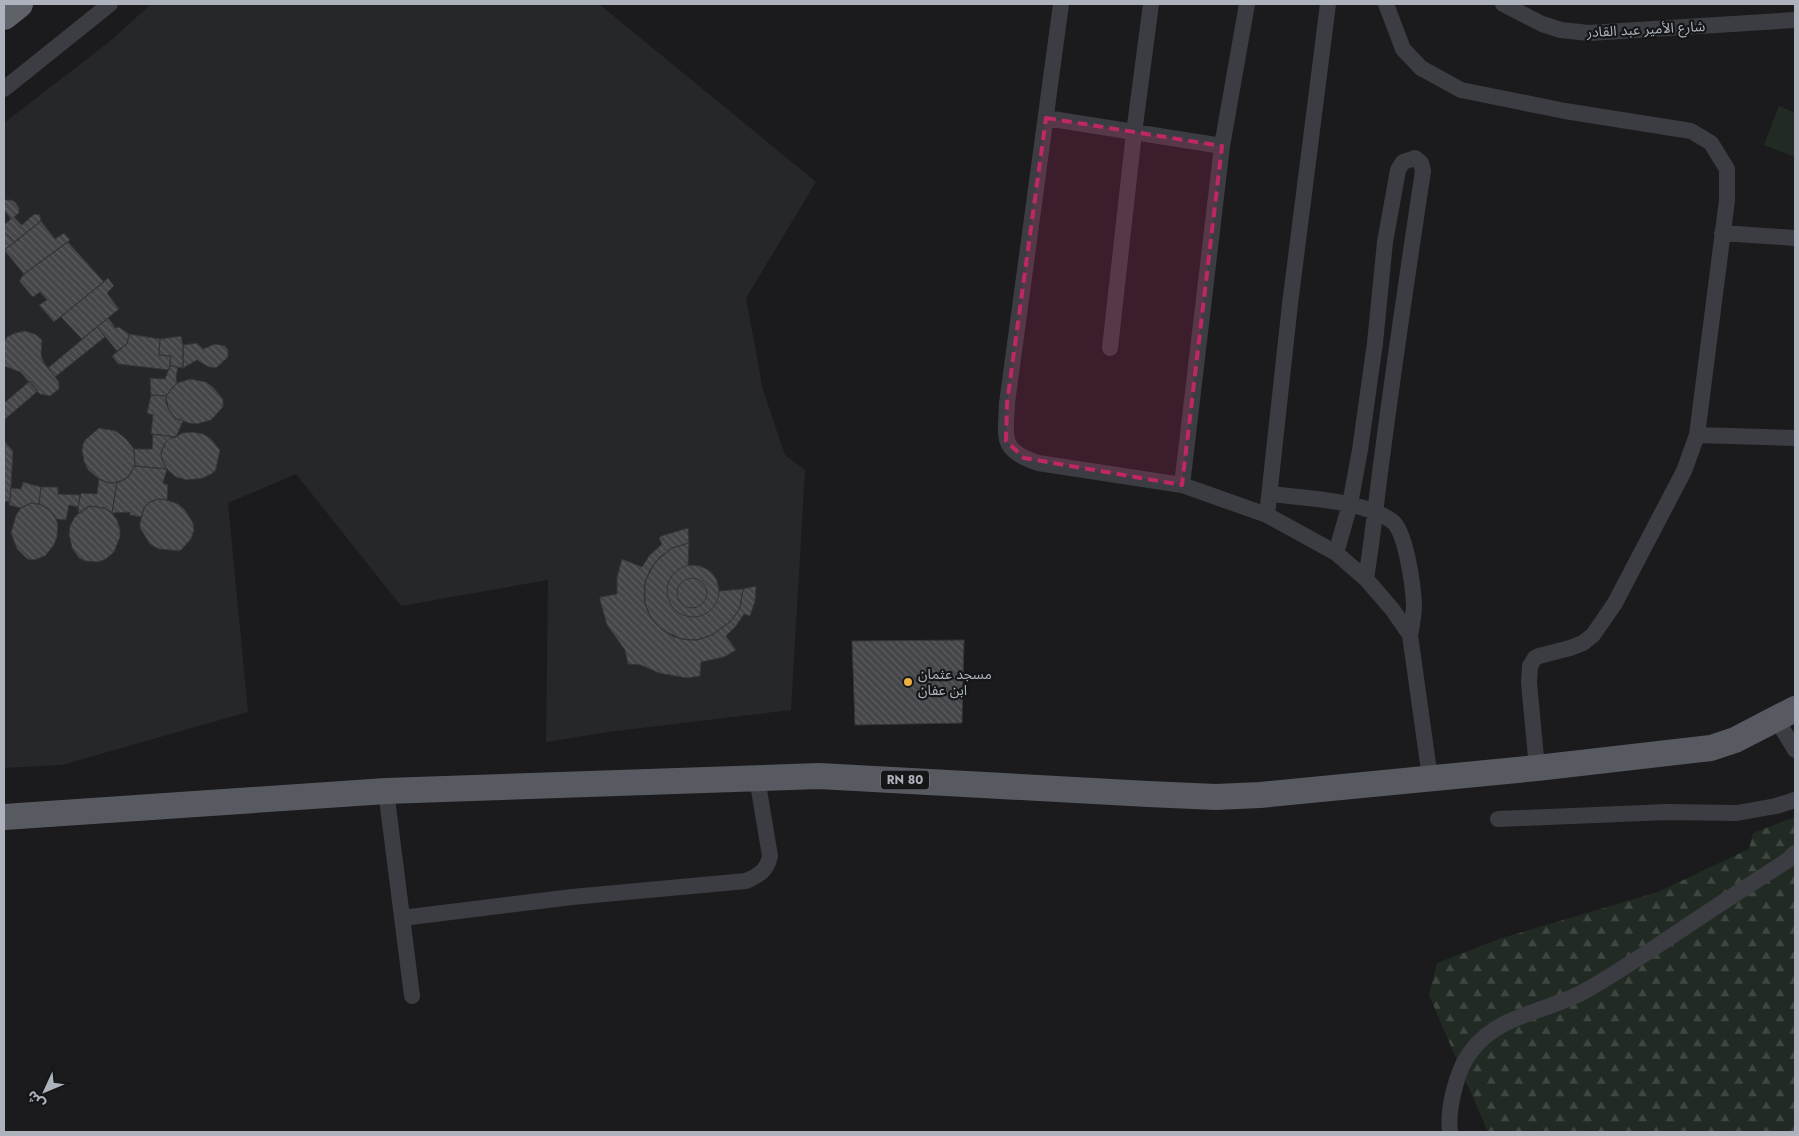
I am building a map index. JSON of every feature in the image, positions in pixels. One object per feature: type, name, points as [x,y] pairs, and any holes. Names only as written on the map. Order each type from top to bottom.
[{"type":"highway","points":[[4,16],[19,4]]},
{"type":"main road","name":"RN 80","points":[[4,817],[386,791],[819,776],[1216,797],[1260,795],[1537,768],[1712,748],[1735,740],[1786,714]]},
{"type":"street","points":[[4,89],[110,4]]},
{"type":"street","points":[[1061,4],[1007,403],[1006,441],[1013,451],[1024,458],[1038,463],[1182,485],[1267,515],[1336,553],[1366,579],[1392,609],[1410,635]]},
{"type":"street","points":[[1110,348],[1134,133],[1151,4]]},
{"type":"street","points":[[1182,485],[1222,146],[1248,4]]},
{"type":"street","points":[[1267,515],[1290,304],[1328,4]]},
{"type":"street","points":[[1386,4],[1403,49],[1420,68],[1461,90],[1565,111],[1691,132],[1711,143],[1727,169],[1726,200],[1697,434],[1684,471],[1615,603],[1593,635],[1583,643],[1539,656],[1535,658],[1530,666],[1528,683],[1537,768]]},
{"type":"street","name":"شارع الأمير عبد القادر","points":[[1503,4],[1542,24],[1561,30],[1589,33],[1795,20]]},
{"type":"street","points":[[1046,118],[1222,146]]},
{"type":"street","points":[[1336,553],[1350,504],[1360,450],[1375,342],[1385,242],[1398,170],[1403,162],[1414,158],[1420,163],[1423,170],[1406,279],[1366,579]]},
{"type":"street","points":[[1722,233],[1795,238]]},
{"type":"street","points":[[1382,274],[1406,279]]},
{"type":"street","points":[[1697,434],[1795,438]]},
{"type":"street","points":[[1270,494],[1350,504],[1376,512],[1393,522],[1401,534],[1411,576],[1414,606],[1410,635],[1430,778]]},
{"type":"street","points":[[1786,714],[1795,750]]},
{"type":"street","points":[[402,918],[572,897],[746,881],[759,875],[768,866],[770,856],[757,778]]},
{"type":"street","points":[[386,791],[412,996]]},
{"type":"street","points":[[1498,820],[1648,813],[1737,813],[1776,806],[1795,800]]},
{"type":"street","points":[[1450,1132],[1449,1124],[1454,1092],[1460,1071],[1471,1050],[1488,1034],[1513,1019],[1582,993],[1635,962],[1788,860],[1795,853]]},
{"type":"highlighted area","points":[[1046,118],[1222,146],[1182,485],[1024,458],[1006,441],[1007,403]]},
{"type":"shaded area","points":[[151,4],[599,4],[816,182],[746,298],[763,390],[785,455],[805,470],[791,710],[608,732],[546,742],[548,580],[401,606],[296,474],[228,503],[248,712],[62,765],[4,768],[4,123],[109,42]]},
{"type":"green space","points":[[1779,106],[1795,113],[1795,157],[1764,145]]},
{"type":"green space","points":[[1795,817],[1795,1132],[1488,1132],[1429,995],[1437,963],[1502,938],[1658,892],[1749,849],[1753,833]]},
{"type":"building","points":[[4,200],[12,200],[16,203],[19,213],[14,217],[22,225],[34,214],[40,215],[41,221],[15,242],[4,232],[4,225],[11,219],[4,210]]},
{"type":"building","points":[[41,221],[55,239],[64,233],[70,240],[24,274],[4,250]]},
{"type":"building","points":[[4,232],[15,242],[4,250]]},
{"type":"building","points":[[68,242],[104,282],[54,322],[39,305],[47,300],[40,292],[33,297],[19,281],[24,274]]},
{"type":"building","points":[[108,278],[114,286],[107,293],[119,309],[82,339],[61,317]]},
{"type":"building","points":[[108,318],[115,328],[119,327],[129,334],[127,344],[117,351],[97,327]]},
{"type":"building","points":[[97,327],[105,337],[55,377],[48,368]]},
{"type":"building","points":[[25,331],[35,334],[42,340],[41,355],[44,363],[59,382],[59,389],[50,396],[40,394],[20,372],[4,366],[4,342],[7,337]]},
{"type":"building","points":[[129,334],[160,339],[159,355],[171,356],[169,370],[118,364],[112,356],[127,344]]},
{"type":"building","points":[[181,336],[183,368],[170,366],[171,356],[159,355],[160,339]]},
{"type":"building","points":[[197,343],[203,349],[215,344],[225,346],[228,350],[228,357],[216,368],[209,367],[197,360],[183,368],[183,345]]},
{"type":"building","points":[[170,366],[178,367],[177,383],[166,396],[151,395],[150,378],[165,379]]},
{"type":"building","points":[[190,379],[206,382],[223,399],[223,407],[211,420],[197,424],[189,423],[175,418],[168,408],[166,396],[177,383]]},
{"type":"building","points":[[30,381],[38,391],[4,420],[4,403]]},
{"type":"building","points":[[151,395],[166,396],[166,404],[171,413],[175,418],[183,421],[176,437],[151,434],[153,415],[147,413]]},
{"type":"building","points":[[99,428],[116,431],[134,449],[135,466],[129,476],[120,482],[109,483],[99,479],[88,470],[84,461],[83,444]]},
{"type":"building","points":[[182,433],[203,434],[210,438],[220,450],[216,469],[213,473],[203,478],[187,480],[176,477],[167,469],[162,460],[161,453],[165,443],[170,438]]},
{"type":"building","points":[[153,434],[176,437],[170,438],[165,443],[161,453],[162,460],[167,469],[135,466],[134,449],[152,449]]},
{"type":"building","points":[[5,442],[13,451],[10,502],[4,501]]},
{"type":"building","points":[[135,466],[167,469],[163,483],[168,485],[167,500],[158,499],[148,503],[141,517],[130,515],[130,512],[112,513],[117,482],[126,479]]},
{"type":"building","points":[[99,479],[109,483],[117,482],[112,513],[104,508],[90,506],[79,514],[78,507],[81,493],[97,494]]},
{"type":"building","points":[[23,482],[41,487],[39,504],[31,503],[21,508],[9,505],[11,488],[21,489]]},
{"type":"building","points":[[41,487],[58,487],[58,494],[80,495],[78,507],[69,505],[66,520],[56,519],[49,509],[39,504]]},
{"type":"building","points":[[158,499],[178,504],[185,510],[193,523],[194,530],[191,539],[180,551],[159,549],[150,544],[140,528],[144,508],[148,503]]},
{"type":"building","points":[[31,503],[39,504],[49,509],[58,524],[54,545],[45,556],[34,560],[27,559],[17,549],[11,533],[16,515],[21,508]]},
{"type":"building","points":[[90,506],[104,508],[112,513],[120,529],[120,537],[114,552],[106,559],[98,562],[85,561],[79,558],[72,548],[69,534],[74,518],[83,509]]},
{"type":"building","points":[[688,528],[689,543],[672,548],[660,557],[651,568],[645,582],[645,604],[651,618],[661,629],[674,637],[688,640],[697,640],[712,635],[731,621],[740,608],[743,589],[756,586],[756,588],[755,601],[750,616],[744,614],[726,636],[736,650],[724,657],[701,662],[700,676],[687,678],[659,673],[641,665],[628,664],[625,650],[607,625],[600,597],[617,594],[617,577],[622,559],[642,567],[649,556],[662,544],[659,538],[661,536]]},
{"type":"building","points":[[689,543],[688,565],[700,566],[710,571],[717,580],[719,591],[743,589],[740,608],[731,621],[712,635],[697,640],[681,639],[661,629],[651,618],[644,597],[645,582],[655,562],[672,548]]},
{"type":"building","points":[[688,565],[698,565],[712,572],[719,586],[719,596],[712,610],[698,617],[688,617],[678,613],[671,606],[667,596],[667,586],[671,576],[678,569]]},
{"type":"building","points":[[692,578],[698,579],[706,587],[706,599],[698,607],[692,608],[686,607],[678,599],[677,593],[678,587],[686,579]]},
{"type":"building","name":"مسجد عثمان ابن عفان","points":[[964,640],[962,723],[855,725],[852,641]]},
{"type":"place","name":"مسجد عثمان ابن عفان","points":[[908,682]]}]
